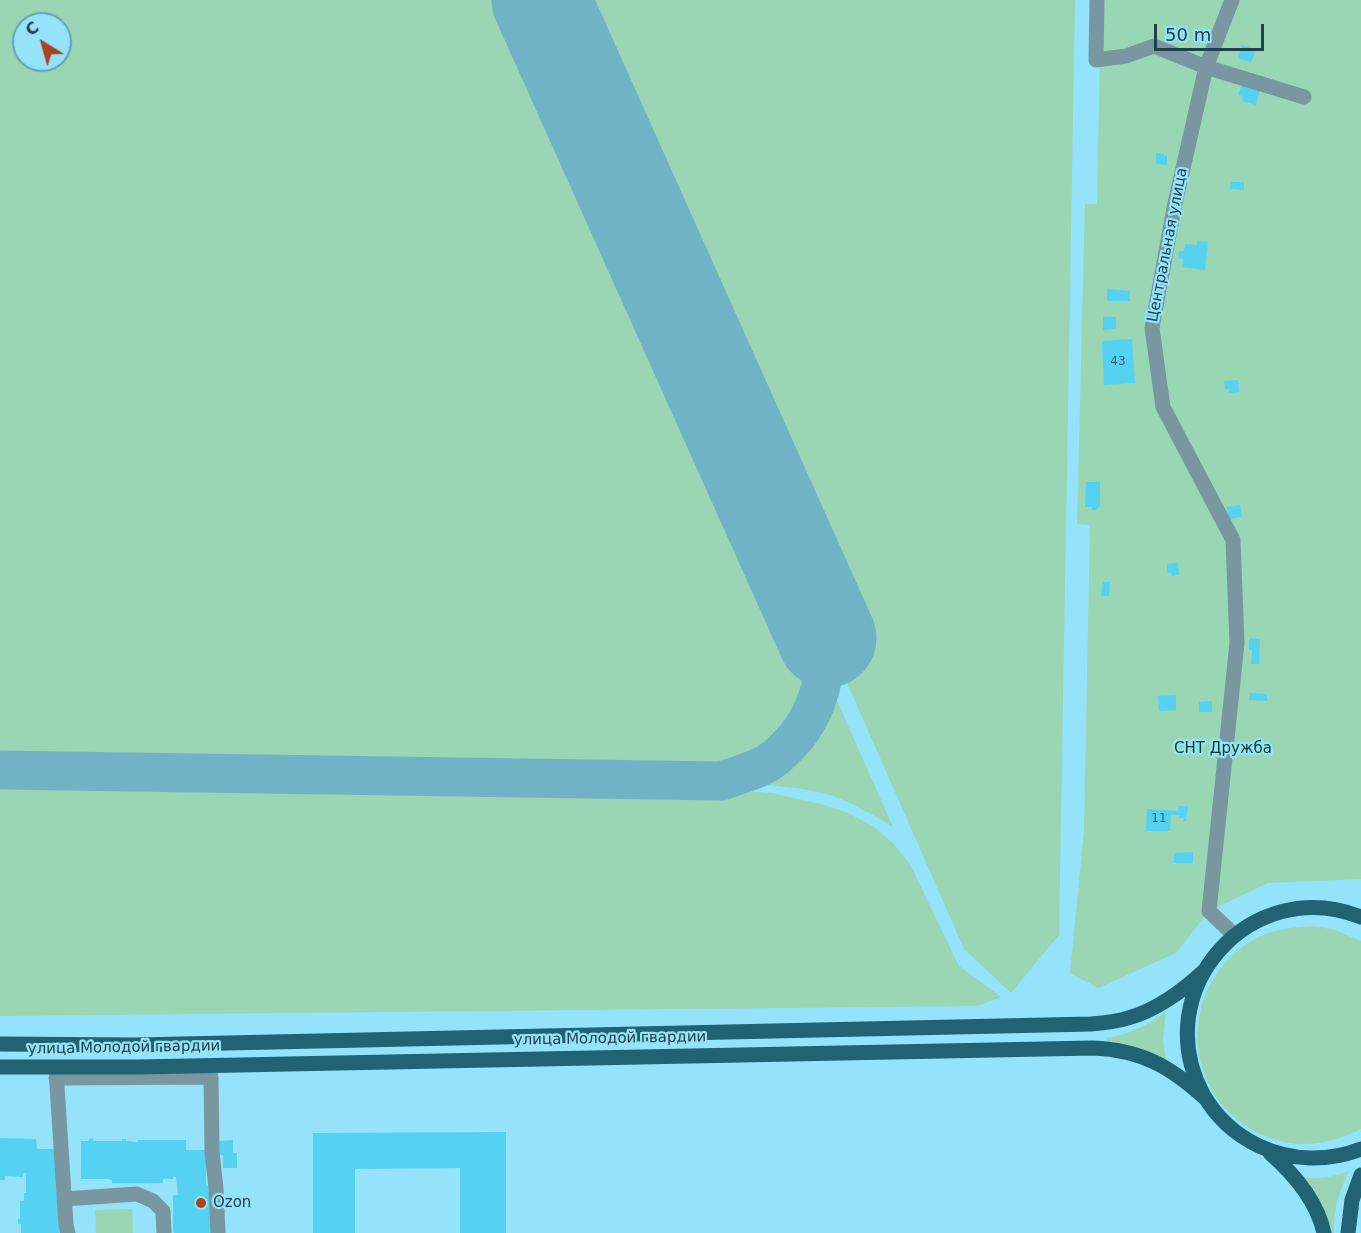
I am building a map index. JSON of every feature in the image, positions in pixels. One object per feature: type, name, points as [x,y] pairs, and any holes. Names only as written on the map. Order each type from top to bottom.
[{"type":"main road","points":[[1361,917],[1338,909],[1322,907],[1291,909],[1261,919],[1234,935],[1212,958],[1194,993],[1187,1040],[1193,1070],[1206,1099],[1226,1124],[1251,1142],[1288,1156],[1312,1158],[1343,1155],[1361,1149]]},
{"type":"main road","name":"улица Молодой гвардии","points":[[0,1044],[136,1045],[1091,1024],[1129,1018],[1143,1013],[1183,988],[1204,971]]},
{"type":"main road","name":"улица Молодой гвардии","points":[[0,1066],[56,1073],[210,1071],[1093,1048],[1123,1051],[1146,1058],[1178,1076],[1206,1099]]},
{"type":"main road","points":[[1266,1149],[1287,1169],[1307,1194],[1319,1215],[1324,1233]]},
{"type":"main road","points":[[1348,1233],[1352,1200],[1361,1175]]},
{"type":"street","points":[[1097,0],[1096,60],[1126,56],[1154,46],[1206,67],[1304,97]]},
{"type":"street","name":"Центральная улица","points":[[1232,0],[1206,67],[1174,208],[1152,328],[1163,407],[1233,540],[1237,643],[1209,910],[1234,935]]},
{"type":"street","points":[[210,1071],[218,1233]]},
{"type":"street","points":[[56,1073],[68,1233]]},
{"type":"street","points":[[64,1199],[137,1194],[153,1201],[163,1211],[164,1233]]},
{"type":"green space","points":[[0,0],[525,0],[812,648],[817,682],[808,711],[800,724],[780,747],[768,756],[741,768],[727,770],[0,757]]},
{"type":"green space","points":[[547,0],[1075,0],[1059,935],[1011,993],[964,949]]},
{"type":"green space","name":"СНТ Дружба","points":[[1101,0],[1361,0],[1361,879],[1268,883],[1209,911],[1176,953],[1098,988],[1070,973],[1084,831],[1090,525],[1077,524],[1085,204],[1097,204]]},
{"type":"green space","points":[[831,687],[893,827],[854,805],[820,792],[746,784],[778,767],[806,744],[820,723]]},
{"type":"green space","points":[[716,789],[772,793],[821,804],[848,813],[873,826],[893,843],[910,864],[959,966],[1001,997],[977,1006],[0,1016],[0,790]]},
{"type":"green space","points":[[1315,926],[1335,930],[1361,941],[1361,1129],[1329,1141],[1295,1144],[1273,1139],[1243,1124],[1220,1102],[1205,1075],[1198,1046],[1199,1016],[1209,987],[1227,961],[1253,940],[1283,929]]},
{"type":"green space","points":[[1166,1012],[1163,1039],[1167,1066],[1107,1044],[1107,1038],[1138,1028]]},
{"type":"green space","points":[[1349,1171],[1337,1201],[1334,1233],[1327,1233],[1298,1177],[1324,1177]]},
{"type":"green space","points":[[132,1209],[133,1233],[96,1233],[95,1210]]},
{"type":"building","points":[[1242,45],[1256,50],[1251,62],[1238,58]]},
{"type":"building","points":[[1242,85],[1260,89],[1256,105],[1242,101],[1243,96],[1238,95]]},
{"type":"building","points":[[1156,153],[1167,156],[1167,165],[1156,164]]},
{"type":"building","points":[[1231,182],[1244,182],[1244,190],[1230,189]]},
{"type":"building","points":[[1197,241],[1208,242],[1205,270],[1182,267],[1183,259],[1178,258],[1179,251],[1184,251],[1185,244],[1197,245]]},
{"type":"building","points":[[1107,289],[1130,291],[1130,301],[1107,301]]},
{"type":"building","points":[[1103,317],[1116,317],[1116,329],[1103,330]]},
{"type":"building","points":[[1132,339],[1135,383],[1104,385],[1102,341]]},
{"type":"building","points":[[1238,380],[1239,392],[1229,393],[1229,389],[1225,389],[1224,381]]},
{"type":"building","points":[[1086,482],[1100,482],[1100,507],[1097,510],[1085,507]]},
{"type":"building","points":[[1240,505],[1242,517],[1229,519],[1227,507]]},
{"type":"building","points":[[1178,563],[1179,575],[1172,576],[1171,573],[1167,573],[1167,564]]},
{"type":"building","points":[[1103,582],[1110,582],[1109,596],[1101,596]]},
{"type":"building","points":[[1249,638],[1260,639],[1259,664],[1251,664],[1252,650],[1249,650]]},
{"type":"building","points":[[1250,693],[1267,694],[1267,701],[1249,700]]},
{"type":"building","points":[[1176,695],[1176,710],[1159,711],[1158,696]]},
{"type":"building","points":[[1212,701],[1212,712],[1199,712],[1199,702]]},
{"type":"building","points":[[1179,806],[1188,806],[1186,821],[1183,821],[1184,818],[1179,818],[1180,815],[1171,815],[1170,831],[1146,831],[1147,809],[1178,811]]},
{"type":"building","points":[[1193,852],[1193,863],[1174,863],[1174,853]]},
{"type":"building","points":[[506,1132],[506,1233],[460,1233],[460,1168],[355,1169],[355,1233],[313,1233],[313,1133]]},
{"type":"building","points":[[0,1138],[36,1139],[37,1149],[63,1149],[61,1233],[21,1233],[21,1224],[18,1224],[18,1219],[20,1219],[20,1201],[24,1201],[24,1193],[26,1193],[26,1173],[23,1173],[23,1177],[5,1176],[5,1180],[0,1180]]},
{"type":"building","points":[[93,1138],[93,1141],[126,1139],[126,1141],[138,1142],[138,1140],[186,1140],[186,1150],[206,1150],[208,1168],[206,1168],[206,1186],[217,1186],[217,1233],[174,1233],[173,1195],[178,1195],[176,1177],[163,1179],[163,1183],[112,1183],[112,1180],[108,1179],[81,1179],[81,1141],[89,1141]]},
{"type":"building","points":[[233,1140],[233,1153],[237,1153],[237,1168],[223,1168],[223,1155],[218,1155],[218,1141]]},
{"type":"taxiway","points":[[0,770],[721,781],[766,764],[796,737],[811,714],[820,690],[827,638]]},
{"type":"runway","points":[[541,0],[827,638]]},
{"type":"place","name":"Ozon","points":[[201,1203]]}]
